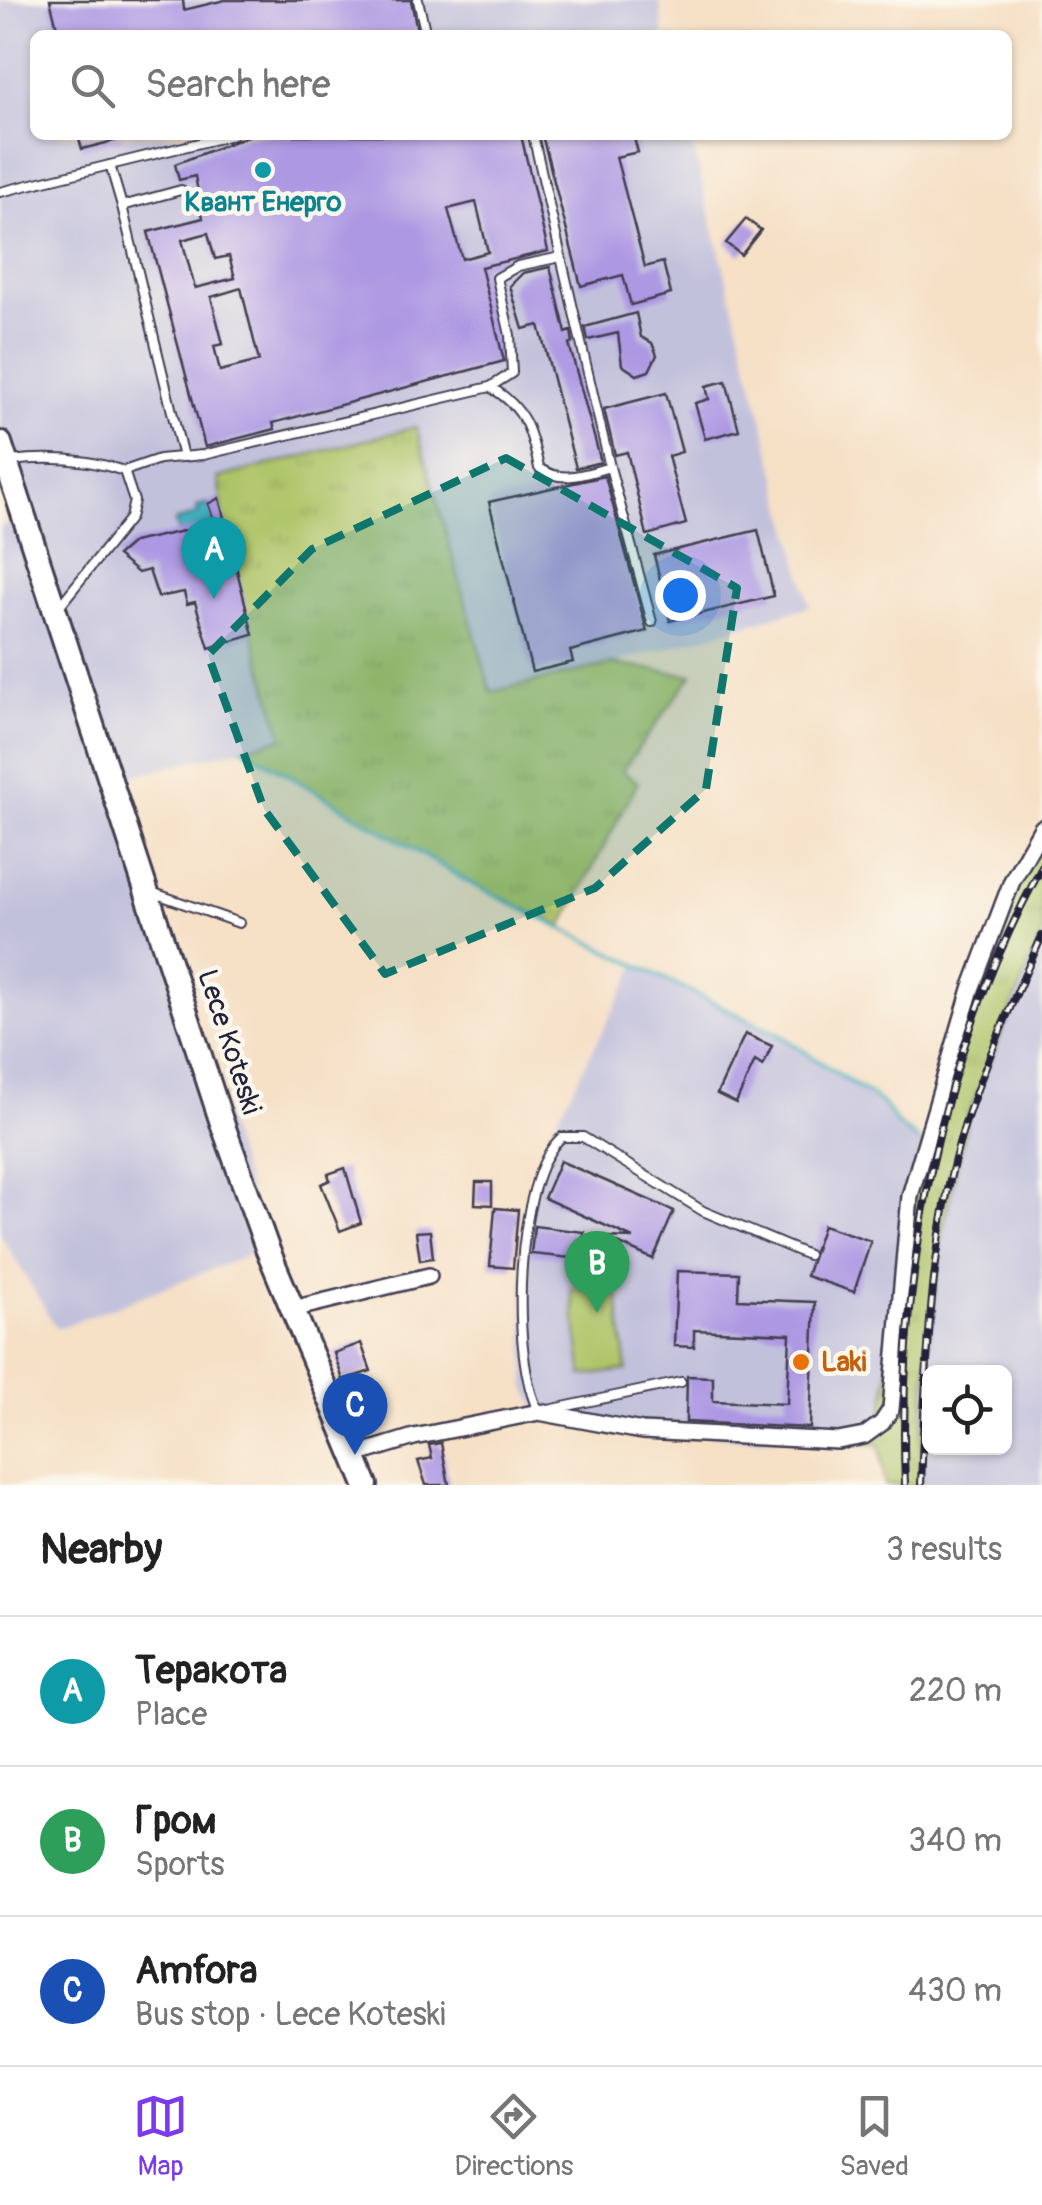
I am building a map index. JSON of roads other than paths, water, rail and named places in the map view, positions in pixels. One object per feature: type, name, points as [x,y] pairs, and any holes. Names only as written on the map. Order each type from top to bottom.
[{"type":"main road","name":"Lece Koteski","points":[[3,452],[221,1120],[293,1310],[366,1485]]},
{"type":"street","points":[[355,1454],[414,1437],[538,1412],[642,1431],[808,1441],[864,1436],[882,1423],[891,1409],[910,1196],[971,989],[1012,881],[1042,828]]},
{"type":"street","points":[[293,1310],[429,1276]]},
{"type":"lane","points":[[418,0],[425,30]]},
{"type":"lane","points":[[0,192],[212,140]]},
{"type":"lane","points":[[534,140],[610,467],[652,622]]},
{"type":"lane","points":[[110,165],[183,456]]},
{"type":"lane","points":[[122,206],[181,190]]},
{"type":"lane","points":[[56,610],[130,518],[134,501],[124,472],[159,459],[490,387],[512,373],[510,335],[497,278],[518,266],[562,258]]},
{"type":"lane","points":[[490,387],[513,400],[530,424],[539,468],[552,477],[573,478],[610,467]]},
{"type":"lane","name":"Lece Koteski","points":[[3,452],[79,460],[124,472]]},
{"type":"lane","points":[[149,890],[240,923]]},
{"type":"lane","points":[[681,1382],[538,1412],[526,1388],[522,1251],[528,1207],[546,1151],[562,1137],[583,1137],[703,1211],[808,1254]]},
{"type":"water","points":[[208,504],[215,524],[179,535],[175,521],[198,514],[197,507]]},
{"type":"waterway","points":[[243,748],[470,883],[781,1036],[883,1104],[897,1124],[920,1142]]},
{"type":"railway","points":[[905,1485],[904,1405],[909,1326],[932,1167],[951,1089],[976,1012],[1006,938],[1042,867]]},
{"type":"railway","points":[[921,1485],[932,1293],[957,1150],[979,1085],[1042,936]]},
{"type":"place","name":"Квант Енерго","points":[[263,170]]},
{"type":"place","name":"Теракота","points":[[214,599]]},
{"type":"place","name":"Гром","points":[[597,1313]]},
{"type":"place","name":"Laki","points":[[801,1362]]},
{"type":"place","name":"Amfora","points":[[355,1455]]}]
